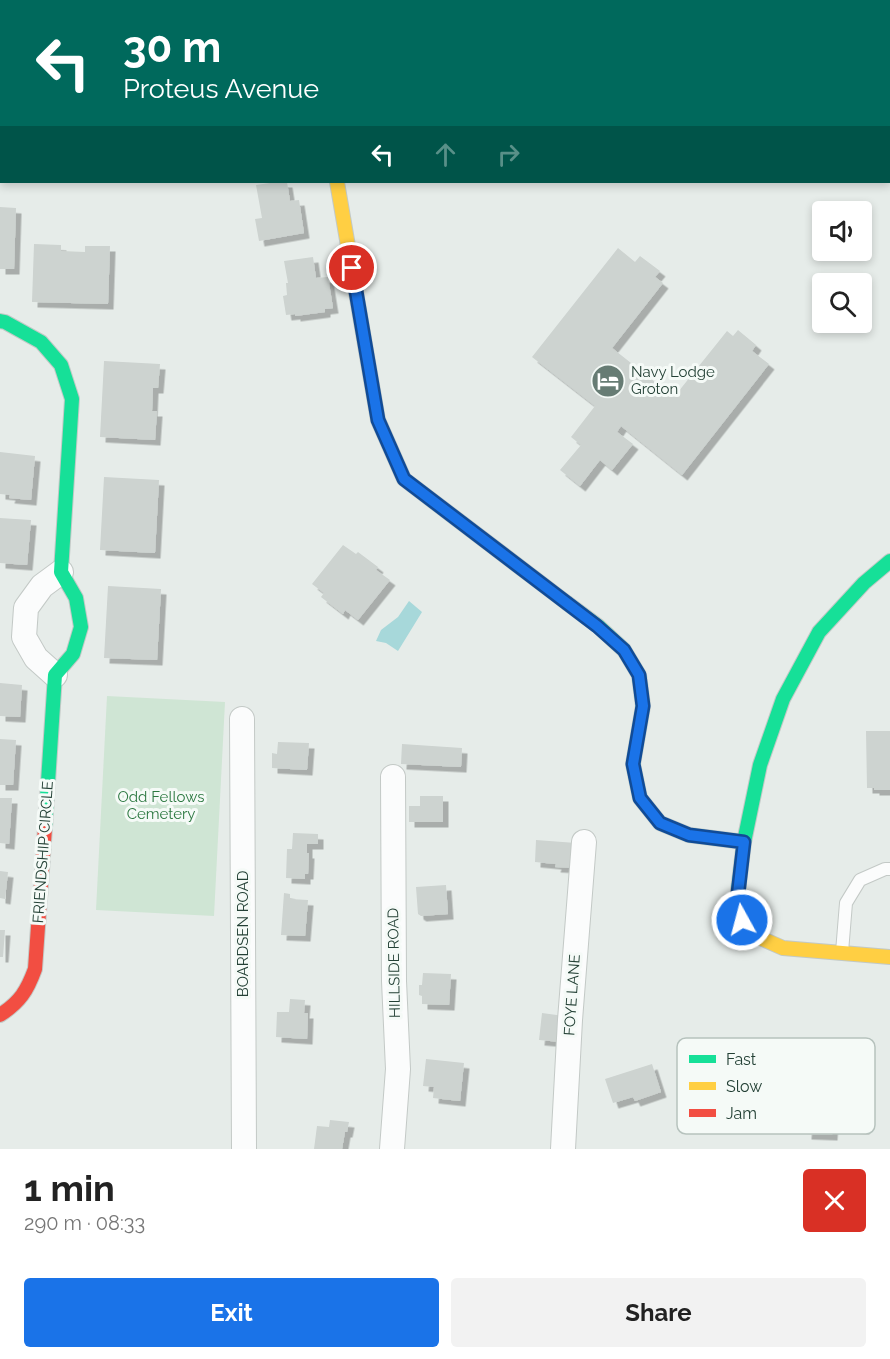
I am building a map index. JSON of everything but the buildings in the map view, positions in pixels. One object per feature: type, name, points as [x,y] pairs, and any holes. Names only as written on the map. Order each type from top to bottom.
[{"type":"street","points":[[337,183],[378,420],[404,479],[597,626],[624,650],[639,675],[643,706],[633,764],[640,798],[660,823],[689,835],[744,842]]},
{"type":"street","points":[[0,321],[41,342],[61,365],[72,399],[61,572],[76,598],[81,627],[73,654],[55,675],[36,658],[24,637],[26,608],[42,586],[61,572]]},
{"type":"street","points":[[890,561],[864,583],[819,632],[783,699],[760,765],[744,842],[737,902],[742,920],[756,936],[783,948],[890,957]]},
{"type":"street","name":"FRIENDSHIP CIRCLE","points":[[0,1015],[14,1006],[28,989],[34,969],[55,675]]},
{"type":"street","name":"BOARDSEN ROAD","points":[[243,719],[244,1149]]},
{"type":"street","name":"HILLSIDE ROAD","points":[[393,777],[394,981],[398,1069],[393,1149]]},
{"type":"street","name":"FOYE LANE","points":[[563,1149],[570,1020],[584,842]]},
{"type":"lane","points":[[842,953],[846,903],[860,880],[890,869]]},
{"type":"green space","name":"Odd Fellows Cemetery","points":[[107,696],[225,702],[214,916],[96,910]]},
{"type":"water","points":[[409,601],[422,612],[398,651],[386,643],[376,641],[381,630],[398,617]]},
{"type":"traffic: fast","points":[[0,321],[41,342],[61,365],[72,399],[61,572],[76,598],[81,627],[73,654],[55,675],[45,828]]},
{"type":"traffic: fast","points":[[738,891],[744,842],[760,765],[783,699],[819,632],[864,583],[890,561]]},
{"type":"traffic: fast","points":[[567,603],[598,626],[624,650],[639,675],[643,706],[633,764],[640,798],[660,823],[689,835],[744,842]]},
{"type":"traffic: slow","points":[[337,183],[378,420],[404,479],[567,603]]},
{"type":"traffic: slow","points":[[738,891],[737,902],[742,920],[756,936],[783,948],[890,957]]},
{"type":"traffic: jam","points":[[0,1015],[22,995],[35,969],[45,828]]},
{"type":"place","name":"Navy Lodge Groton","points":[[608,381]]},
{"type":"route","points":[[352,268],[378,420],[404,479],[597,626],[624,650],[639,675],[643,706],[633,764],[640,798],[660,823],[689,835],[744,842],[737,902],[742,920]]}]
